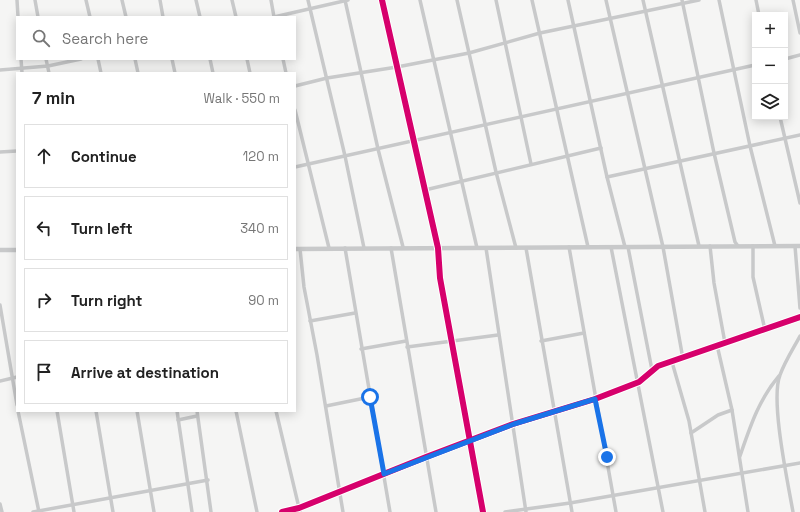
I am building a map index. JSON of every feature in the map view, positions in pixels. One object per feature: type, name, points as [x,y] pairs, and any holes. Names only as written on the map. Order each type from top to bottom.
[{"type":"street","points":[[17,0],[18,16]]},
{"type":"street","points":[[35,0],[38,16]]},
{"type":"street","points":[[86,0],[89,16]]},
{"type":"street","points":[[122,0],[126,16]]},
{"type":"street","points":[[160,0],[163,16]]},
{"type":"street","points":[[196,0],[200,16]]},
{"type":"street","points":[[232,0],[236,16]]},
{"type":"street","points":[[271,0],[274,16]]},
{"type":"street","points":[[308,0],[345,156],[364,248]]},
{"type":"street","points":[[279,16],[310,10],[346,0],[378,149],[403,247]]},
{"type":"street","points":[[382,0],[438,248],[438,264],[483,512]]},
{"type":"street","points":[[420,0],[477,248]]},
{"type":"street","points":[[457,0],[496,172],[516,248]]},
{"type":"street","points":[[496,0],[531,164]]},
{"type":"street","points":[[532,0],[566,156],[588,247]]},
{"type":"street","points":[[568,0],[607,177],[626,247],[652,370]]},
{"type":"street","points":[[606,0],[663,247],[683,359]]},
{"type":"street","points":[[643,0],[699,246]]},
{"type":"street","points":[[296,86],[327,78],[397,67],[469,53],[540,33],[610,19],[682,2],[699,0]]},
{"type":"street","points":[[719,0],[750,146],[774,246]]},
{"type":"street","points":[[756,0],[758,12]]},
{"type":"street","points":[[793,0],[800,33]]},
{"type":"street","points":[[682,2],[714,154],[735,242],[738,246]]},
{"type":"street","points":[[788,58],[800,55]]},
{"type":"street","points":[[21,60],[22,72]]},
{"type":"street","points":[[46,60],[49,72]]},
{"type":"street","points":[[0,70],[48,66],[76,60]]},
{"type":"street","points":[[98,60],[101,72]]},
{"type":"street","points":[[135,60],[138,72]]},
{"type":"street","points":[[172,60],[175,72]]},
{"type":"street","points":[[210,60],[213,72]]},
{"type":"street","points":[[246,60],[250,72]]},
{"type":"street","points":[[283,60],[286,72]]},
{"type":"street","points":[[296,167],[752,66]]},
{"type":"street","points":[[296,114],[329,248]]},
{"type":"street","points":[[781,120],[800,203]]},
{"type":"street","points":[[607,177],[800,135]]},
{"type":"street","points":[[425,190],[601,148]]},
{"type":"street","points":[[0,152],[16,151]]},
{"type":"street","points":[[710,246],[714,283],[725,343]]},
{"type":"street","points":[[753,246],[754,277],[765,330]]},
{"type":"street","points":[[343,512],[298,249],[403,247],[526,248],[798,246],[800,308]]},
{"type":"street","points":[[569,247],[616,512]]},
{"type":"street","points":[[611,247],[639,382],[663,512]]},
{"type":"street","points":[[345,248],[390,512]]},
{"type":"street","points":[[391,248],[436,512]]},
{"type":"street","points":[[486,248],[498,335],[514,424],[526,510]]},
{"type":"street","points":[[526,248],[572,512]]},
{"type":"street","points":[[0,250],[16,250]]},
{"type":"street","points":[[0,305],[16,400]]},
{"type":"street","points":[[310,321],[355,313]]},
{"type":"street","points":[[282,512],[299,510],[339,492],[426,457],[514,424],[595,399],[639,382],[652,370],[672,362],[800,317]]},
{"type":"street","points":[[542,341],[584,333]]},
{"type":"street","points":[[407,347],[498,335]]},
{"type":"street","points":[[740,457],[757,410],[771,385],[780,375],[800,336]]},
{"type":"street","points":[[361,349],[406,341]]},
{"type":"street","points":[[717,345],[732,410],[748,512]]},
{"type":"street","points":[[672,362],[692,433],[705,512]]},
{"type":"street","points":[[780,375],[778,401],[785,466],[793,512]]},
{"type":"street","points":[[0,380],[16,378]]},
{"type":"street","points":[[326,406],[370,397]]},
{"type":"street","points":[[692,433],[718,415],[732,410]]},
{"type":"street","points":[[18,412],[39,511]]},
{"type":"street","points":[[57,412],[74,512]]},
{"type":"street","points":[[96,412],[110,497],[114,512]]},
{"type":"street","points":[[137,412],[149,491],[154,512]]},
{"type":"street","points":[[177,412],[192,512]]},
{"type":"street","points":[[197,412],[208,480],[211,512]]},
{"type":"street","points":[[236,412],[257,512]]},
{"type":"street","points":[[276,412],[299,510]]},
{"type":"street","points":[[178,420],[197,416]]},
{"type":"street","points":[[504,512],[570,503],[800,463]]},
{"type":"street","points":[[33,512],[208,480]]},
{"type":"street","points":[[0,504],[2,512]]},
{"type":"cycle path","points":[[382,0],[438,248],[440,278],[483,512]]},
{"type":"cycle path","points":[[282,512],[299,508],[513,424],[595,399],[639,382],[658,366],[800,317]]},
{"type":"route","points":[[370,397],[384,474],[514,424],[595,399],[607,457]]}]
